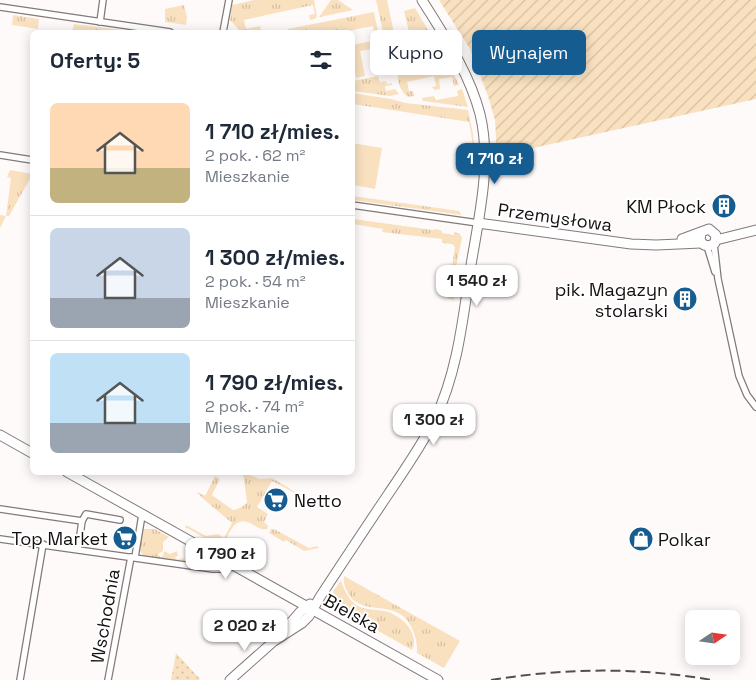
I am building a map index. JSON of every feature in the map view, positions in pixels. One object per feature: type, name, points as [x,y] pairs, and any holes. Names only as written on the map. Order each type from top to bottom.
[{"type":"street","points":[[100,22],[103,0]]},
{"type":"street","points":[[223,30],[229,0]]},
{"type":"street","points":[[230,680],[274,642],[302,623],[309,608],[320,597],[428,433],[442,403],[458,352],[478,223],[485,156],[484,135],[474,92],[460,63],[422,0]]},
{"type":"street","points":[[0,7],[156,30]]},
{"type":"street","points":[[0,155],[30,160]]},
{"type":"street","name":"Przemysłowa","points":[[355,205],[631,244],[663,244],[709,240],[752,231]]},
{"type":"street","points":[[709,240],[741,383],[746,395],[756,407]]},
{"type":"street","points":[[0,435],[30,452]]},
{"type":"street","name":"Bielska","points":[[72,475],[438,680]]},
{"type":"street","points":[[0,509],[82,520]]},
{"type":"street","points":[[78,549],[82,520],[86,514],[120,520]]},
{"type":"street","name":"Wschodnia","points":[[108,680],[142,515]]},
{"type":"street","points":[[0,538],[213,569],[225,569],[234,566]]},
{"type":"street","points":[[20,680],[43,544]]},
{"type":"street","points":[[213,569],[221,559]]},
{"type":"green space","points":[[254,0],[314,0],[317,16],[315,19],[310,20],[309,15],[315,14],[313,5],[244,20],[246,29],[260,26],[261,30],[239,30],[230,20],[232,5]]},
{"type":"green space","points":[[331,0],[338,0],[353,10],[319,17]]},
{"type":"green space","points":[[376,0],[387,0],[393,30],[383,30]]},
{"type":"green space","points":[[439,0],[756,0],[756,99],[497,156],[495,120],[480,75],[586,75],[586,30],[472,30],[472,54],[462,36],[462,30],[458,30]]},
{"type":"green space","points":[[184,5],[187,17],[186,25],[165,22],[165,9]]},
{"type":"green space","points":[[415,8],[428,30],[409,30],[404,11]]},
{"type":"green space","points":[[374,12],[378,30],[374,30],[373,26],[353,30],[288,30]]},
{"type":"green space","points":[[13,15],[39,19],[38,29],[12,25]]},
{"type":"green space","points":[[74,24],[121,30],[72,30]]},
{"type":"green space","points":[[370,41],[370,49],[360,51],[365,76],[356,78],[355,45]]},
{"type":"green space","points":[[398,75],[454,75],[459,85],[454,86],[452,77],[439,79],[440,89],[434,90],[432,87],[436,86],[434,76],[407,82],[409,91],[413,91],[414,96],[408,97],[400,87]]},
{"type":"green space","points":[[378,76],[380,82],[392,83],[392,85],[385,86],[386,91],[395,89],[399,94],[390,96],[355,91],[355,81]]},
{"type":"green space","points":[[462,89],[468,107],[423,101],[422,98],[434,96],[436,100],[458,96],[457,91]]},
{"type":"green space","points":[[355,93],[406,103],[468,110],[473,134],[475,159],[473,158],[469,122],[355,104]]},
{"type":"green space","points":[[355,144],[382,148],[375,189],[355,185]]},
{"type":"green space","points":[[10,170],[30,174],[30,179],[9,216],[6,216],[11,178],[7,177]]},
{"type":"green space","points":[[355,196],[459,211],[461,215],[355,200]]},
{"type":"green space","points":[[0,215],[6,216],[0,228]]},
{"type":"green space","points":[[355,219],[437,229],[442,231],[442,233],[454,235],[454,232],[460,234],[462,238],[453,282],[454,300],[447,298],[455,247],[452,244],[442,243],[442,239],[382,232],[383,229],[355,224]]},
{"type":"green space","points":[[243,475],[260,479],[272,478],[312,502],[272,481],[257,507],[268,514],[264,522],[268,526],[267,529],[261,529],[241,521],[233,526],[221,547],[185,528],[186,525],[206,536],[218,534],[224,538],[232,523],[197,492],[205,496],[215,476],[220,479],[212,495],[233,510],[247,502]]},
{"type":"green space","points":[[142,529],[155,529],[169,537],[163,542],[163,551],[158,554],[160,557],[163,556],[164,551],[170,554],[177,551],[178,555],[175,558],[177,560],[181,558],[188,560],[198,556],[198,560],[201,561],[202,558],[206,565],[144,556],[139,550]]},
{"type":"green space","points":[[271,529],[309,548],[317,546],[319,548],[304,551],[286,540],[284,542],[269,533]]},
{"type":"green space","points":[[344,576],[460,641],[444,668],[417,653],[413,630],[403,616],[391,610],[363,605],[351,598],[344,585]]},
{"type":"green space","points":[[341,581],[349,598],[358,606],[394,614],[404,622],[409,627],[414,638],[412,650],[334,606],[333,591]]},
{"type":"green space","points":[[176,653],[200,679],[199,680],[171,680]]},
{"type":"railway","points":[[491,680],[574,671],[629,671],[712,680]]},
{"type":"place","name":"KM Płock","points":[[724,206]]},
{"type":"place","name":"pik. Magazyn stolarski","points":[[685,299]]},
{"type":"place","name":"Netto","points":[[276,500]]},
{"type":"place","name":"Top Market","points":[[125,538]]},
{"type":"place","name":"Polkar","points":[[641,539]]}]
